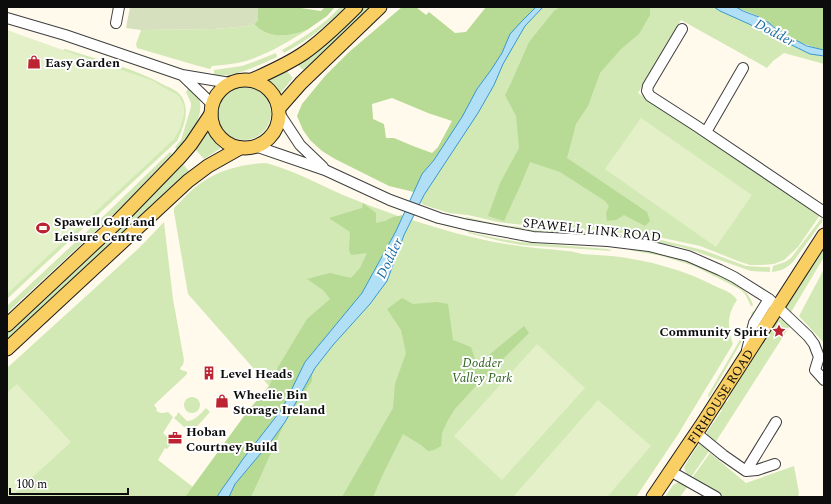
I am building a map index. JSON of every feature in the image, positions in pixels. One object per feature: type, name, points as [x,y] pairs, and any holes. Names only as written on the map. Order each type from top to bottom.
[{"type":"main road","points":[[252,80],[279,68],[304,53],[328,34],[356,7]]},
{"type":"main road","points":[[279,110],[301,83],[380,7]]},
{"type":"main road","points":[[7,325],[116,223],[174,163],[191,144],[222,88],[230,83],[241,80],[252,80],[262,84],[270,90],[276,98],[279,110],[278,122],[270,137],[263,143],[256,146],[240,148],[208,166],[188,181],[7,349]]},
{"type":"main road","points":[[211,109],[212,123],[216,132],[230,145],[240,148]]},
{"type":"main road","name":"FIRHOUSE ROAD","points":[[653,497],[744,358],[773,303],[824,235]]},
{"type":"street","points":[[116,23],[119,7]]},
{"type":"street","points":[[7,18],[65,35],[182,75],[230,83]]},
{"type":"street","points":[[682,29],[648,86],[647,91],[650,96],[824,212]]},
{"type":"street","points":[[706,132],[743,68]]},
{"type":"street","points":[[182,75],[211,109]]},
{"type":"street","points":[[279,110],[300,145],[325,170]]},
{"type":"street","points":[[256,146],[325,170]]},
{"type":"street","name":"SPAWELL LINK ROAD","points":[[325,170],[390,200],[439,218],[468,225],[532,236],[620,242],[655,247],[688,256],[734,277],[773,303],[808,336],[818,350],[819,357],[815,370],[824,380]]},
{"type":"street","points":[[746,471],[776,422]]},
{"type":"street","points":[[696,433],[746,471],[757,470],[775,464]]},
{"type":"street","points":[[670,471],[716,497]]},
{"type":"green space","points":[[130,7],[258,7],[258,20],[254,24],[248,26],[215,29],[141,30],[126,28]]},
{"type":"green space","points":[[258,7],[294,7],[321,11],[325,7],[335,7],[327,16],[307,30],[293,34],[279,35],[266,32],[254,24],[258,20]]},
{"type":"green space","points":[[340,7],[345,7],[331,21],[316,33],[284,53],[282,50],[313,31]]},
{"type":"green space","points":[[363,7],[372,7],[303,70],[296,63],[346,24]]},
{"type":"green space","points":[[402,7],[416,7],[426,15],[429,12],[455,33],[466,32],[486,7],[536,7],[477,89],[462,117],[434,160],[422,174],[414,192],[389,186],[335,159],[322,151],[310,140],[303,130],[297,116],[302,104],[325,76],[349,52]],"holes":[[[392,98],[452,121],[438,147],[432,153],[394,138],[386,138],[384,124],[373,119],[372,104]]]},
{"type":"green space","points":[[536,7],[736,7],[807,46],[824,50],[824,64],[784,53],[773,61],[767,68],[681,20],[638,93],[820,215],[798,247],[784,260],[774,264],[750,265],[700,246],[658,237],[612,232],[559,229],[498,222],[468,215],[449,213],[424,205],[411,197],[477,89]]},
{"type":"green space","points":[[560,7],[650,7],[650,15],[639,34],[621,49],[600,73],[588,106],[576,124],[567,158],[647,212],[650,221],[645,226],[624,215],[616,220],[607,221],[606,213],[609,206],[605,201],[560,172],[530,162],[504,221],[488,216],[500,183],[519,148],[516,116],[505,95],[529,42],[554,11]]},
{"type":"green space","points":[[736,7],[824,7],[824,50],[788,37],[763,19]]},
{"type":"green space","points":[[254,24],[266,32],[279,35],[293,34],[306,29],[307,30],[262,55],[238,63],[212,66],[210,69],[137,48],[136,44],[141,30],[215,29],[248,26]]},
{"type":"green space","name":"Spawell Golf and Leisure Centre","points":[[7,30],[151,80],[179,96],[184,106],[184,115],[180,128],[174,139],[7,294]]},
{"type":"green space","name":"Spawell Golf and Leisure Centre","points":[[65,49],[128,69],[153,79],[174,90],[182,97],[184,102],[186,108],[185,119],[177,141],[7,299],[7,290],[63,50]]},
{"type":"green space","points":[[276,53],[277,57],[239,73],[214,76],[214,70],[242,66]]},
{"type":"green space","points":[[286,70],[293,78],[279,95],[272,84],[265,80]]},
{"type":"green space","points":[[244,86],[254,88],[263,94],[269,103],[271,113],[269,123],[263,132],[254,138],[244,140],[234,138],[225,132],[219,123],[217,113],[219,103],[225,94],[234,88]]},
{"type":"green space","points":[[189,87],[196,93],[199,100],[199,116],[192,131],[177,150],[175,147],[181,140],[191,107],[191,103],[186,92]]},
{"type":"green space","points":[[641,118],[752,195],[716,247],[605,169]]},
{"type":"green space","points":[[208,131],[211,138],[221,148],[204,159],[195,149]]},
{"type":"green space","points":[[170,152],[172,154],[116,212],[7,313],[7,306]]},
{"type":"green space","points":[[182,163],[189,171],[7,341],[7,330]]},
{"type":"green space","points":[[266,163],[286,169],[343,195],[401,217],[269,386],[188,294],[174,212],[174,208],[200,183],[218,173],[234,168]]},
{"type":"green space","points":[[363,203],[376,213],[376,223],[403,215],[396,231],[362,293],[305,362],[282,409],[217,497],[185,497],[247,412],[269,386],[278,367],[307,319],[330,299],[323,290],[307,279],[330,273],[351,278],[360,268],[367,253],[351,255],[349,250],[350,232],[329,218],[362,208]]},
{"type":"green space","points":[[823,216],[822,222],[793,262],[784,269],[772,272],[773,266],[785,262],[791,258]]},
{"type":"green space","points":[[466,217],[501,225],[618,234],[657,239],[703,250],[746,266],[770,267],[770,272],[751,271],[681,247],[643,240],[513,229],[477,222],[466,219]]},
{"type":"green space","name":"Dodder Valley Park","points":[[412,220],[482,240],[571,251],[582,254],[626,258],[653,263],[705,281],[733,295],[737,300],[731,311],[729,327],[733,344],[677,436],[636,497],[229,497],[315,368],[333,345],[370,304],[387,281],[404,235]]},
{"type":"green space","points":[[164,222],[173,299],[184,360],[183,365],[180,368],[181,370],[187,372],[187,374],[154,405],[157,409],[156,410],[159,412],[168,412],[173,417],[163,433],[173,442],[167,449],[165,448],[158,460],[193,487],[185,497],[7,497],[7,368],[139,248]]},
{"type":"green space","points":[[468,233],[519,242],[608,249],[612,251],[521,245]]},
{"type":"green space","points":[[824,248],[824,257],[790,314],[786,310],[786,305]]},
{"type":"green space","points":[[642,249],[657,252],[690,262],[706,269],[735,284],[744,291],[750,298],[753,306],[751,306],[745,294],[741,290],[694,266],[662,256],[629,250]]},
{"type":"green space","points":[[824,269],[824,343],[799,316]]},
{"type":"green space","points":[[402,298],[413,304],[437,302],[448,304],[453,340],[471,347],[477,365],[524,326],[529,333],[454,410],[442,433],[441,446],[434,450],[428,451],[403,434],[373,497],[342,497],[393,408],[395,384],[406,353],[401,330],[387,309]]},
{"type":"green space","points":[[754,311],[751,325],[709,398],[708,395],[749,324],[752,312]]},
{"type":"green space","points":[[795,318],[715,443],[707,435],[707,432],[776,321],[780,319],[784,320]]},
{"type":"green space","points":[[537,344],[585,388],[502,480],[454,436]]},
{"type":"green space","points":[[312,373],[312,381],[285,422],[251,497],[229,497],[235,484],[272,440]]},
{"type":"green space","points":[[17,384],[71,442],[11,497],[7,497],[7,393]]},
{"type":"green space","points":[[192,397],[199,402],[200,405],[195,412],[192,413],[185,408],[184,405],[189,398]]},
{"type":"green space","points":[[598,400],[651,446],[607,497],[513,497]]},
{"type":"green space","points":[[206,408],[210,412],[191,433],[174,418],[178,412],[187,421],[190,421]]},
{"type":"green space","points":[[700,443],[710,450],[691,477],[686,473],[684,467]]},
{"type":"green space","points":[[710,453],[746,483],[794,466],[799,493],[798,497],[724,497],[692,478]]},
{"type":"green space","points":[[679,482],[688,486],[680,497],[665,497],[673,485]]},
{"type":"water","name":"Dodder","points":[[536,7],[543,7],[525,26],[503,64],[494,85],[478,113],[424,195],[404,235],[387,281],[370,304],[333,345],[315,368],[285,422],[235,484],[229,497],[217,497],[243,459],[282,409],[305,362],[362,293],[396,231],[422,174],[434,160],[462,117],[477,89],[502,53],[510,34]]},
{"type":"water","name":"Dodder","points":[[714,7],[736,7],[759,17],[784,34],[807,46],[824,50],[824,56],[810,54]]},
{"type":"place","name":"Easy Garden","points":[[34,62]]},
{"type":"place","name":"Spawell Golf and Leisure Centre","points":[[43,228]]},
{"type":"place","name":"Community Spirit","points":[[779,331]]},
{"type":"place","name":"Level Heads","points":[[209,373]]},
{"type":"place","name":"Wheelie Bin Storage Ireland","points":[[222,401]]},
{"type":"place","name":"Hoban Courtney Build","points":[[175,438]]}]
